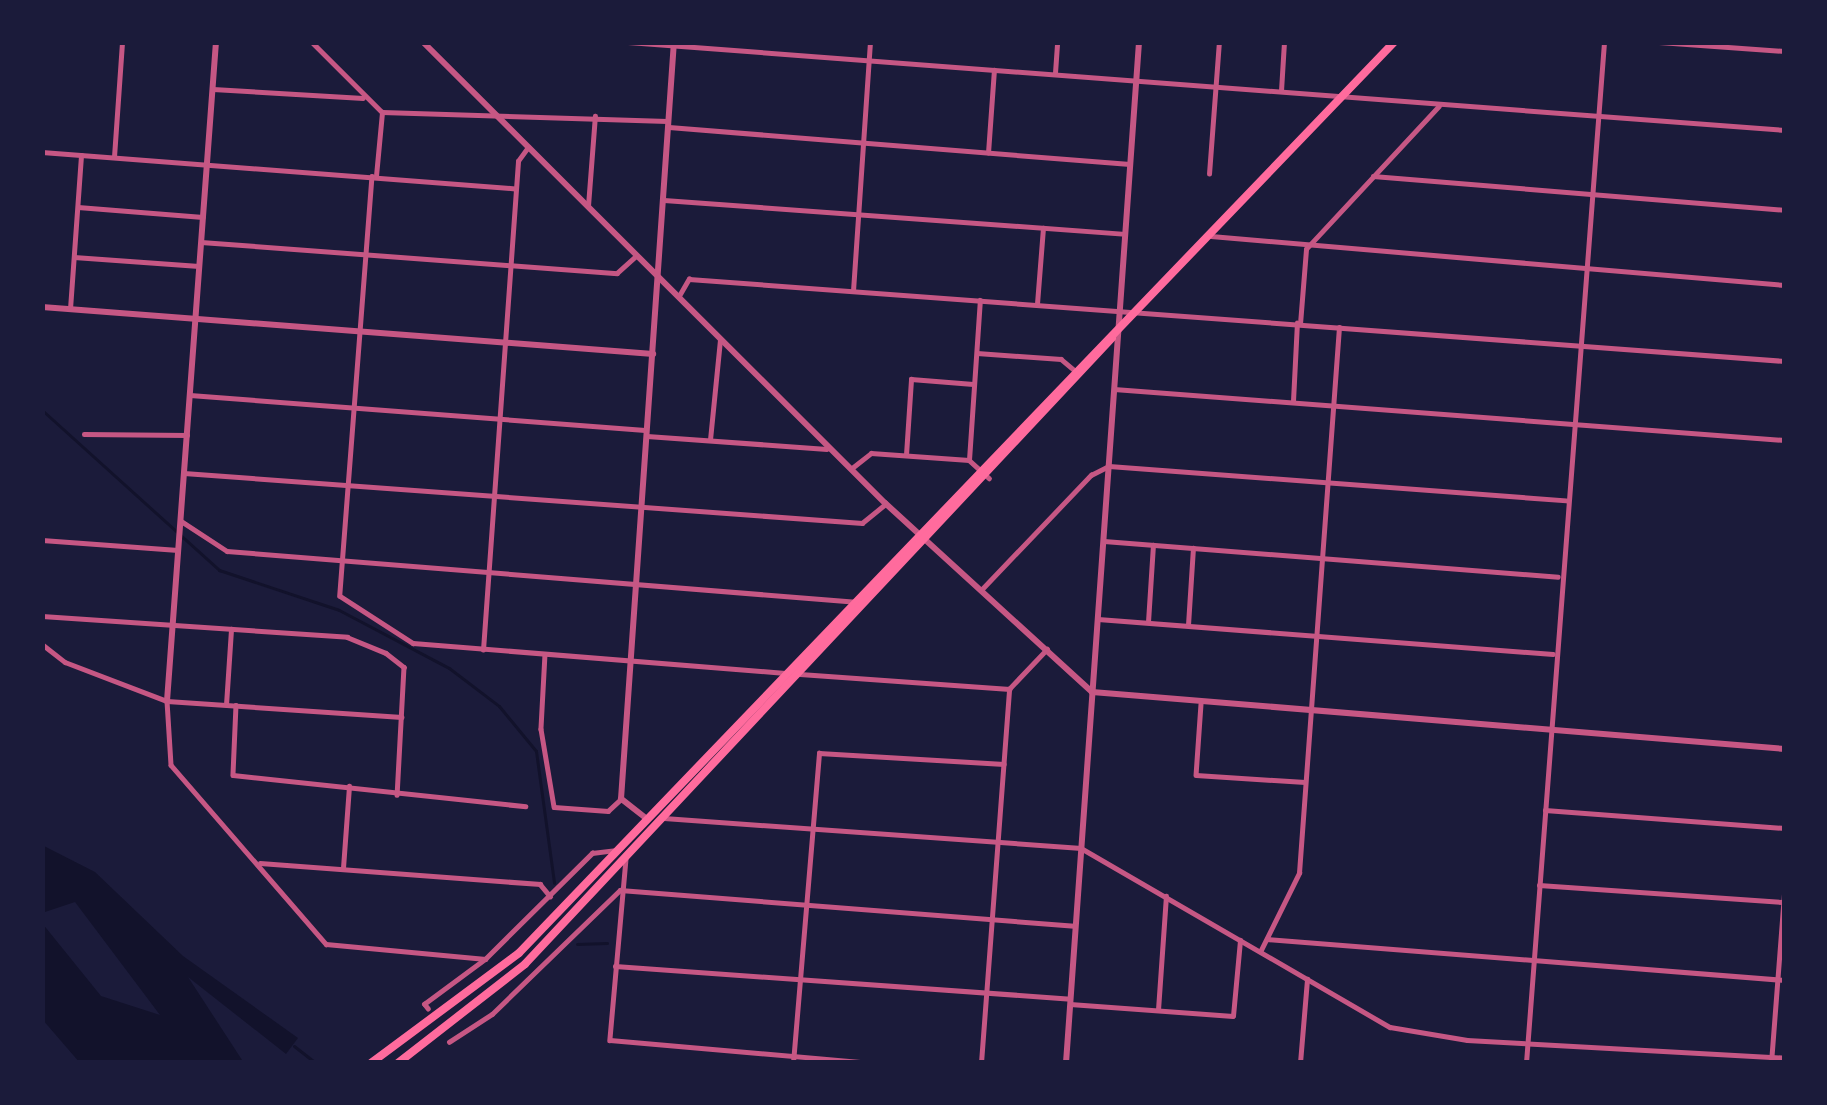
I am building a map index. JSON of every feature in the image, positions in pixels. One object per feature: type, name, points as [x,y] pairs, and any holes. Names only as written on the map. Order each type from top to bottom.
[{"type":"main road","points":[[398,1063],[525,964],[647,819],[784,673],[1394,42]]},
{"type":"main road","points":[[371,1063],[519,953],[663,818],[1097,362],[1119,327]]},
{"type":"street","points":[[114,157],[122,42]]},
{"type":"street","points":[[216,42],[166,758],[334,948],[484,959]]},
{"type":"street","points":[[312,42],[382,112],[595,116],[1130,164]]},
{"type":"street","points":[[423,42],[885,503],[1092,692],[1785,749]]},
{"type":"street","points":[[628,42],[1785,130]]},
{"type":"street","points":[[854,291],[870,42]]},
{"type":"street","points":[[1054,73],[1058,42]]},
{"type":"street","points":[[1066,1063],[1139,42]]},
{"type":"street","points":[[1209,174],[1219,42]]},
{"type":"street","points":[[1281,92],[1284,42]]},
{"type":"street","points":[[1526,1063],[1604,42]]},
{"type":"street","points":[[1658,42],[1785,51]]},
{"type":"street","points":[[545,654],[542,729],[554,807],[608,812],[621,799],[674,44]]},
{"type":"street","points":[[988,153],[994,70]]},
{"type":"street","points":[[213,88],[367,98]]},
{"type":"street","points":[[1293,401],[1306,248],[1441,104]]},
{"type":"street","points":[[382,112],[365,254],[340,596],[413,643],[1010,689]]},
{"type":"street","points":[[588,206],[595,116]]},
{"type":"street","points":[[482,650],[516,188],[528,147]]},
{"type":"street","points":[[42,152],[516,188]]},
{"type":"street","points":[[70,309],[81,155]]},
{"type":"street","points":[[1372,176],[1785,209]]},
{"type":"street","points":[[664,200],[1126,234]]},
{"type":"street","points":[[78,207],[202,217]]},
{"type":"street","points":[[1037,304],[1043,228]]},
{"type":"street","points":[[1211,236],[1306,248],[1785,285]]},
{"type":"street","points":[[201,242],[617,273],[636,256]]},
{"type":"street","points":[[74,257],[200,266]]},
{"type":"street","points":[[679,296],[689,279],[1785,361]]},
{"type":"street","points":[[969,460],[980,300]]},
{"type":"street","points":[[42,307],[653,353]]},
{"type":"street","points":[[1261,950],[1299,873],[1339,327]]},
{"type":"street","points":[[710,440],[720,338]]},
{"type":"street","points":[[977,353],[1061,358],[1074,370]]},
{"type":"street","points":[[906,455],[911,379],[975,384]]},
{"type":"street","points":[[1114,389],[1785,440]]},
{"type":"street","points":[[190,394],[833,449]]},
{"type":"street","points":[[84,434],[187,435]]},
{"type":"street","points":[[852,468],[871,453],[906,455],[969,460],[989,478]]},
{"type":"street","points":[[982,589],[1090,475],[1109,466],[1567,500]]},
{"type":"street","points":[[184,472],[862,523],[885,503]]},
{"type":"street","points":[[180,525],[227,551],[855,598],[862,607]]},
{"type":"street","points":[[42,540],[178,547]]},
{"type":"street","points":[[1103,542],[1561,578]]},
{"type":"street","points":[[1148,622],[1153,545]]},
{"type":"street","points":[[1188,626],[1193,548]]},
{"type":"street","points":[[42,616],[347,637],[386,652],[404,667],[397,795]]},
{"type":"street","points":[[1098,619],[1555,654]]},
{"type":"street","points":[[226,705],[231,629]]},
{"type":"street","points":[[42,644],[65,662],[167,700],[401,717]]},
{"type":"street","points":[[981,1063],[1010,689],[1047,649]]},
{"type":"street","points":[[1201,704],[1196,775],[1305,782]]},
{"type":"street","points":[[236,705],[233,775],[525,806]]},
{"type":"street","points":[[794,1060],[819,753],[1004,764]]},
{"type":"street","points":[[343,868],[349,786]]},
{"type":"street","points":[[621,799],[647,819],[1081,848],[1390,1028],[1785,1058]]},
{"type":"street","points":[[1545,809],[1785,828]]},
{"type":"street","points":[[426,1006],[484,959],[592,853],[622,853],[610,1040],[794,1060],[871,1063]]},
{"type":"street","points":[[260,863],[540,884],[550,896]]},
{"type":"street","points":[[1771,1060],[1781,980],[1785,881]]},
{"type":"street","points":[[1539,885],[1784,902]]},
{"type":"street","points":[[450,1043],[540,970],[620,890],[1075,926]]},
{"type":"street","points":[[1158,1010],[1166,895]]},
{"type":"street","points":[[615,966],[1233,1016],[1240,938]]},
{"type":"street","points":[[1267,939],[1781,980]]},
{"type":"street","points":[[1300,1063],[1307,978]]},
{"type":"shaded area","points":[[42,845],[95,872],[183,956],[298,1038],[286,1054],[188,977],[244,1063],[80,1063],[42,1019],[42,923],[101,996],[160,1015],[75,902],[42,913]]},
{"type":"waterway","points":[[42,410],[219,570],[339,610],[449,668],[499,706],[536,751],[554,883]]},
{"type":"waterway","points":[[577,944],[607,943]]},
{"type":"waterway","points":[[294,1046],[316,1063]]}]
